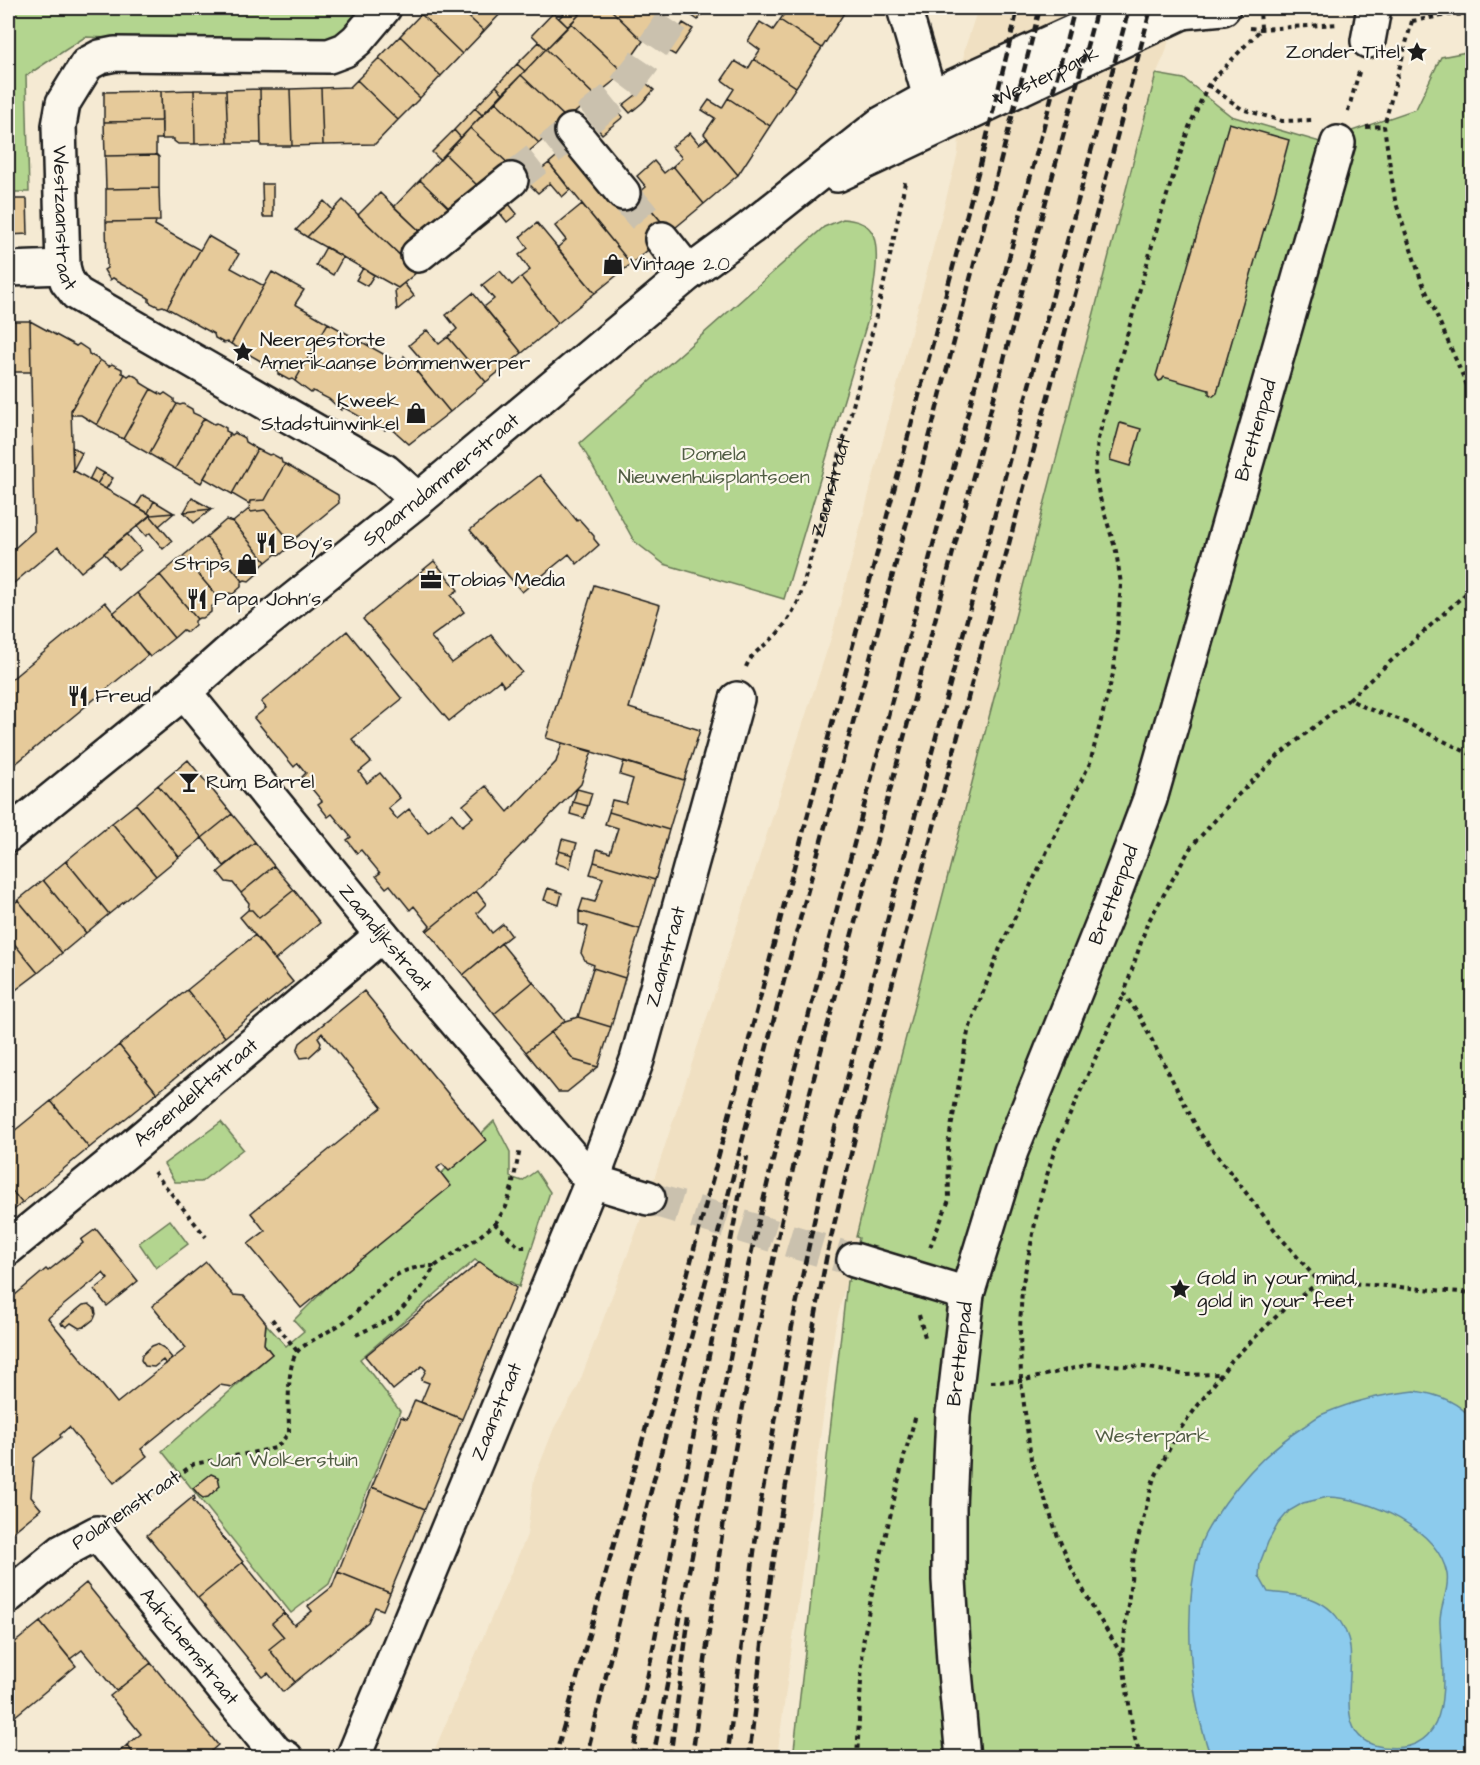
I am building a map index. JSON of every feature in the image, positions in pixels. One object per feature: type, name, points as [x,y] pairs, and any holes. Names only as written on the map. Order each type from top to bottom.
[{"type":"street","name":"Westzaanstraat","points":[[384,8],[351,45],[329,56],[115,54],[100,57],[87,64],[63,103],[59,126],[63,267],[67,281],[77,294],[385,471],[418,500]]},
{"type":"street","points":[[904,8],[930,97],[912,140]]},
{"type":"street","name":"Westerpark","points":[[930,97],[1126,8]]},
{"type":"street","name":"Westerpark","points":[[912,140],[1186,10],[1223,8]]},
{"type":"street","points":[[1368,41],[1374,8]]},
{"type":"street","name":"Spaarndammerstraat","points":[[8,835],[184,692],[237,645],[418,500],[690,273],[792,196],[881,124],[930,97]]},
{"type":"street","points":[[572,130],[623,193]]},
{"type":"street","name":"Brettenpad","points":[[963,1758],[954,1661],[949,1508],[953,1414],[967,1294],[1011,1151],[1150,800],[1341,135]]},
{"type":"street","name":"Spaarndammerstraat","points":[[792,196],[912,140]]},
{"type":"street","points":[[418,255],[511,180]]},
{"type":"street","points":[[662,239],[690,273]]},
{"type":"street","points":[[8,268],[63,267]]},
{"type":"street","name":"Zaandijkstraat","points":[[184,692],[382,934],[592,1181]]},
{"type":"street","name":"Zaanstraat","points":[[353,1758],[592,1181],[637,1060],[737,699]]},
{"type":"street","name":"Assendelftstraat","points":[[8,1248],[133,1146],[382,934]]},
{"type":"street","points":[[592,1181],[648,1198]]},
{"type":"street","points":[[854,1260],[967,1294]]},
{"type":"street","name":"Polanenstraat","points":[[8,1596],[63,1551],[97,1533]]},
{"type":"street","name":"Adrichemstraat","points":[[97,1533],[278,1756]]},
{"type":"path","points":[[925,1346],[925,1336],[916,1304],[919,1279],[949,1200],[948,1144],[968,1032],[1000,948],[1090,763],[1114,670],[1121,584],[1116,551],[1099,495],[1095,472],[1098,439],[1160,217],[1190,128],[1208,85],[1261,29],[1260,8]]},
{"type":"path","points":[[1413,8],[1435,17]]},
{"type":"path","points":[[1341,135],[1368,41],[1412,21],[1473,14]]},
{"type":"path","points":[[1412,21],[1384,126],[1395,200],[1420,277],[1473,397]]},
{"type":"path","points":[[1250,28],[1339,24]]},
{"type":"path","points":[[1208,85],[1242,109],[1282,121],[1319,120],[1341,135],[1384,126]]},
{"type":"path","name":"Zaanstraat","points":[[737,699],[747,663],[789,619],[799,600],[869,349],[895,237],[912,140]]},
{"type":"path","points":[[1122,1654],[1094,1610],[1071,1567],[1031,1459],[1022,1382],[1020,1328],[1022,1287],[1039,1203],[1055,1148],[1124,994],[1147,924],[1191,847],[1278,755],[1349,699],[1473,588]]},
{"type":"path","points":[[1349,699],[1366,708],[1401,720],[1473,755]]},
{"type":"path","points":[[1124,994],[1139,1015],[1199,1132],[1281,1238],[1319,1282]]},
{"type":"path","points":[[356,1335],[394,1317],[420,1290],[435,1266],[495,1224],[506,1207],[512,1187],[529,1107]]},
{"type":"path","points":[[133,1146],[206,1237]]},
{"type":"path","points":[[495,1224],[519,1247],[529,1248]]},
{"type":"path","points":[[272,1319],[297,1351],[345,1321],[387,1280],[404,1271],[435,1266]]},
{"type":"path","points":[[1141,1758],[1133,1732],[1122,1654],[1134,1554],[1153,1481],[1178,1432],[1232,1360],[1285,1308],[1319,1282],[1473,1293]]},
{"type":"path","name":"Polanenstraat","points":[[97,1533],[194,1464],[276,1448],[289,1433],[290,1368],[297,1351]]},
{"type":"path","points":[[957,1382],[1022,1382],[1091,1364],[1144,1367],[1186,1375],[1221,1374]]},
{"type":"path","points":[[857,1758],[865,1632],[876,1576],[917,1411]]},
{"type":"shaded area","points":[[978,8],[1178,8],[1165,54],[1156,74],[893,1087],[835,1328],[777,1757],[431,1758],[527,1535],[534,1479],[554,1428],[577,1389],[641,1219],[832,635],[958,153],[964,51]]},
{"type":"green space","points":[[8,8],[365,8],[348,30],[310,46],[85,37],[26,76],[29,192],[8,192]]},
{"type":"green space","name":"Westerpark","points":[[1472,51],[1472,1757],[793,1758],[847,1281],[849,1281],[859,1238],[856,1237],[1156,74],[1184,79],[1231,116],[1320,142],[1416,109],[1441,57]]},
{"type":"green space","name":"Domela Nieuwenhuisplantsoen","points":[[843,219],[863,224],[872,232],[876,251],[874,285],[869,316],[784,599],[664,564],[634,541],[580,443],[824,227]]},
{"type":"green space","name":"Jan Wolkerstuin","points":[[494,1121],[510,1152],[510,1177],[522,1181],[536,1171],[550,1192],[519,1287],[475,1260],[360,1359],[400,1411],[329,1584],[291,1613],[162,1451],[272,1354],[264,1344],[266,1324],[286,1346],[304,1331],[294,1320]]},
{"type":"green space","points":[[221,1122],[243,1149],[201,1182],[175,1182],[164,1164]]},
{"type":"green space","points":[[170,1220],[188,1244],[156,1268],[139,1243]]},
{"type":"water","points":[[1415,1391],[1439,1396],[1460,1407],[1472,1419],[1472,1757],[1211,1757],[1197,1708],[1190,1653],[1194,1571],[1204,1535],[1242,1481],[1270,1452],[1292,1435],[1318,1417],[1334,1410],[1368,1399]],"holes":[[[1328,1497],[1345,1499],[1381,1510],[1416,1530],[1441,1558],[1447,1574],[1448,1580],[1440,1617],[1443,1664],[1441,1706],[1435,1725],[1424,1738],[1407,1746],[1383,1747],[1366,1742],[1356,1732],[1349,1703],[1348,1638],[1336,1616],[1327,1607],[1311,1599],[1268,1592],[1259,1576],[1260,1563],[1268,1542],[1278,1524],[1289,1511],[1303,1503]]]},
{"type":"building","points":[[427,8],[459,8],[484,31],[462,54],[421,14]]},
{"type":"building","points":[[459,8],[503,8],[505,9],[484,31]]},
{"type":"building","points":[[569,8],[579,15],[568,27],[559,18]]},
{"type":"building","points":[[586,8],[609,8],[643,41],[622,71],[571,23]]},
{"type":"building","points":[[609,8],[661,8],[664,10],[643,41]]},
{"type":"building","points":[[692,8],[706,8],[698,20],[688,13]]},
{"type":"building","points":[[782,8],[846,8],[822,48],[780,20],[786,11]]},
{"type":"building","points":[[553,13],[568,27],[546,49],[532,35]]},
{"type":"building","points":[[421,14],[462,54],[441,76],[400,36]]},
{"type":"building","points":[[780,20],[822,48],[796,87],[754,59],[760,50],[748,41],[760,22],[773,30]]},
{"type":"building","points":[[571,23],[622,71],[619,77],[595,96],[546,49]]},
{"type":"building","points":[[683,23],[693,29],[675,55],[666,50]]},
{"type":"building","points":[[400,36],[441,76],[420,98],[379,58]]},
{"type":"building","points":[[539,42],[546,49],[525,71],[517,64]]},
{"type":"building","points":[[546,49],[595,96],[567,119],[521,75]]},
{"type":"building","points":[[379,58],[420,98],[398,120],[357,80]]},
{"type":"building","points":[[754,59],[796,87],[770,126],[728,98],[734,89],[722,80],[735,61],[748,69]]},
{"type":"building","points":[[517,64],[525,71],[503,93],[496,86]]},
{"type":"building","points":[[521,75],[567,119],[539,143],[496,102]]},
{"type":"building","points":[[357,80],[398,120],[375,144],[323,145],[321,88],[350,87]]},
{"type":"building","points":[[646,83],[654,90],[630,113],[623,105]]},
{"type":"building","points":[[496,86],[503,93],[482,115],[475,108]]},
{"type":"building","points":[[321,88],[323,145],[292,146],[290,89]]},
{"type":"building","points":[[260,89],[261,143],[228,143],[226,90]]},
{"type":"building","points":[[260,89],[290,89],[292,146],[261,146]]},
{"type":"building","points":[[194,90],[226,90],[228,143],[195,144]]},
{"type":"building","points":[[194,90],[195,144],[178,144],[174,139],[162,139],[161,91]]},
{"type":"building","points":[[161,91],[162,121],[104,122],[104,92]]},
{"type":"building","points":[[728,98],[770,126],[738,175],[704,134],[715,118],[702,110],[709,100],[722,108]]},
{"type":"building","points":[[496,102],[539,143],[511,166],[470,128]]},
{"type":"building","points":[[475,108],[482,115],[461,138],[454,130]]},
{"type":"building","points":[[616,109],[623,117],[602,134],[595,126]]},
{"type":"building","points":[[162,121],[162,139],[156,139],[156,155],[105,156],[104,122]]},
{"type":"building","points":[[1229,123],[1289,140],[1217,393],[1213,396],[1209,394],[1209,390],[1164,377],[1159,381],[1156,376]]},
{"type":"building","points":[[470,128],[511,166],[482,190],[445,154]]},
{"type":"building","points":[[454,130],[461,138],[440,160],[432,152]]},
{"type":"building","points":[[690,133],[699,144],[707,138],[738,175],[704,204],[673,166],[682,158],[672,147]]},
{"type":"building","points":[[568,147],[632,186],[670,232],[631,264],[549,163]]},
{"type":"building","points":[[445,154],[482,190],[454,213],[420,180]]},
{"type":"building","points":[[157,155],[159,157],[159,188],[106,189],[105,156]]},
{"type":"building","points":[[654,161],[664,173],[673,166],[704,204],[670,232],[638,194],[646,187],[637,176]]},
{"type":"building","points":[[549,163],[570,190],[562,197],[550,183],[538,193],[526,181]]},
{"type":"building","points":[[420,180],[454,213],[426,237],[394,207]]},
{"type":"building","points":[[262,184],[273,184],[273,217],[263,217]]},
{"type":"building","points":[[159,188],[160,221],[106,222],[106,189]]},
{"type":"building","points":[[380,193],[426,237],[402,257],[358,215]]},
{"type":"building","points":[[8,199],[27,199],[28,234],[8,235]]},
{"type":"building","points":[[505,199],[517,214],[507,222],[495,207]]},
{"type":"building","points":[[343,200],[417,272],[398,288],[307,237]]},
{"type":"building","points":[[324,201],[333,210],[307,237],[296,230]]},
{"type":"building","points":[[582,204],[631,264],[595,293],[557,248],[566,240],[555,226]]},
{"type":"building","points":[[156,221],[155,225],[200,250],[167,308],[149,302],[149,298],[113,278],[110,280],[104,270],[107,268],[106,222]]},
{"type":"building","points":[[537,223],[595,293],[558,323],[521,277],[530,270],[519,255],[528,248],[520,237]]},
{"type":"building","points":[[208,236],[239,254],[231,268],[264,286],[231,344],[215,338],[214,334],[167,308]]},
{"type":"building","points":[[326,247],[343,257],[333,275],[316,265]]},
{"type":"building","points":[[363,268],[374,275],[367,286],[356,280]]},
{"type":"building","points":[[500,271],[512,285],[521,277],[558,323],[522,353],[484,307],[494,299],[482,285]]},
{"type":"building","points":[[272,272],[304,290],[295,304],[328,323],[295,381],[278,374],[278,371],[231,344]]},
{"type":"building","points":[[404,283],[414,296],[397,310],[395,290]]},
{"type":"building","points":[[473,293],[522,353],[486,382],[448,337],[457,329],[446,315]]},
{"type":"building","points":[[8,321],[30,321],[31,372],[8,372]]},
{"type":"building","points":[[30,321],[76,346],[79,344],[88,350],[89,354],[100,360],[71,410],[73,470],[151,515],[81,572],[58,546],[8,588],[8,554],[34,531]]},
{"type":"building","points":[[328,323],[401,364],[404,356],[450,412],[409,444],[389,426],[385,430],[373,424],[371,427],[359,416],[343,407],[341,410],[329,399],[313,391],[311,393],[295,381]]},
{"type":"building","points":[[427,330],[439,344],[448,337],[486,382],[450,412],[412,366],[421,359],[409,345]]},
{"type":"building","points":[[100,360],[109,366],[112,364],[122,369],[122,373],[125,374],[97,425],[81,415],[71,415],[71,410]]},
{"type":"building","points":[[125,374],[128,376],[131,374],[140,379],[141,383],[151,389],[123,439],[97,425]]},
{"type":"building","points":[[151,389],[162,395],[165,393],[177,404],[149,454],[123,439]]},
{"type":"building","points":[[177,404],[183,404],[192,409],[193,413],[204,418],[175,469],[149,454]]},
{"type":"building","points":[[204,418],[226,428],[226,431],[230,433],[201,483],[175,469]]},
{"type":"building","points":[[1120,423],[1141,429],[1130,466],[1110,460]]},
{"type":"building","points":[[230,433],[244,438],[245,442],[257,449],[232,494],[204,478]]},
{"type":"building","points":[[72,447],[82,453],[73,470]]},
{"type":"building","points":[[257,449],[269,455],[272,454],[285,464],[265,500],[250,501],[249,504],[232,494]]},
{"type":"building","points":[[285,464],[338,495],[339,503],[291,542],[265,510],[251,512],[249,509],[250,501],[265,500]]},
{"type":"building","points":[[95,468],[104,473],[97,484],[89,480]]},
{"type":"building","points":[[104,473],[113,478],[106,489],[97,484]]},
{"type":"building","points":[[540,475],[577,521],[579,519],[594,536],[599,545],[577,564],[569,554],[522,592],[470,530]]},
{"type":"building","points":[[143,495],[154,501],[148,513],[136,506]]},
{"type":"building","points":[[192,498],[212,509],[184,512]]},
{"type":"building","points":[[154,501],[174,513],[151,515],[148,513]]},
{"type":"building","points":[[212,509],[194,523],[184,512]]},
{"type":"building","points":[[249,509],[251,512],[265,510],[291,542],[280,555],[276,554],[266,562],[233,522]]},
{"type":"building","points":[[174,513],[159,526],[150,515],[151,515]]},
{"type":"building","points":[[150,515],[172,541],[163,549],[150,533],[146,536],[137,526]]},
{"type":"building","points":[[226,520],[233,522],[266,562],[249,581],[243,581],[206,537]]},
{"type":"building","points":[[127,534],[141,550],[118,569],[104,553]]},
{"type":"building","points":[[206,537],[243,581],[241,587],[233,594],[229,593],[220,600],[183,556]]},
{"type":"building","points":[[183,556],[220,600],[203,618],[197,619],[160,575]]},
{"type":"building","points":[[434,561],[458,590],[451,595],[464,612],[431,637],[452,663],[491,635],[522,672],[504,686],[500,680],[449,721],[363,619]]},
{"type":"building","points":[[160,575],[197,619],[195,625],[187,632],[183,630],[174,638],[137,593]]},
{"type":"building","points":[[594,585],[660,605],[629,708],[700,730],[684,780],[546,738]]},
{"type":"building","points":[[137,593],[174,638],[150,657],[113,613]]},
{"type":"building","points":[[105,602],[148,655],[8,770],[8,682]]},
{"type":"building","points":[[347,631],[402,699],[352,739],[371,762],[359,772],[367,783],[380,773],[400,798],[388,808],[397,819],[409,809],[428,833],[452,813],[462,826],[473,817],[463,805],[486,786],[508,812],[556,762],[562,743],[592,751],[581,784],[476,891],[427,931],[430,926],[414,906],[410,910],[390,885],[386,888],[376,876],[380,873],[361,850],[357,853],[347,840],[351,837],[332,814],[328,817],[318,804],[322,801],[302,777],[306,773],[298,763],[294,767],[254,718],[266,708],[261,702]]},
{"type":"building","points":[[188,760],[232,814],[202,838],[158,785]]},
{"type":"building","points":[[624,761],[684,780],[669,830],[609,812],[612,800],[626,803],[633,779],[620,775]]},
{"type":"building","points":[[158,785],[202,838],[179,857],[136,804]]},
{"type":"building","points":[[577,789],[592,793],[588,806],[573,802]]},
{"type":"building","points":[[573,802],[588,806],[584,818],[570,814]]},
{"type":"building","points":[[136,804],[179,857],[156,876],[112,823]]},
{"type":"building","points":[[609,812],[669,830],[655,880],[594,862],[597,849],[610,853],[618,828],[605,824]]},
{"type":"building","points":[[232,814],[255,842],[224,866],[202,838]]},
{"type":"building","points":[[112,823],[156,876],[109,914],[66,861]]},
{"type":"building","points":[[562,839],[577,843],[573,855],[559,851]]},
{"type":"building","points":[[255,842],[274,866],[241,893],[233,883],[226,882],[218,872]]},
{"type":"building","points":[[559,851],[573,855],[570,868],[555,863]]},
{"type":"building","points":[[66,861],[109,914],[86,933],[43,880]]},
{"type":"building","points":[[594,862],[655,880],[640,929],[579,911],[583,899],[595,902],[603,878],[590,874]]},
{"type":"building","points":[[274,866],[294,890],[259,918],[252,910],[248,910],[249,903],[241,893]]},
{"type":"building","points":[[43,880],[86,933],[62,953],[18,900]]},
{"type":"building","points":[[548,888],[562,893],[559,905],[544,900]]},
{"type":"building","points":[[294,890],[320,923],[275,960],[240,917],[248,910],[252,910],[259,918]]},
{"type":"building","points":[[476,891],[486,904],[477,913],[492,933],[503,924],[511,935],[463,975],[427,931]]},
{"type":"building","points":[[18,900],[62,953],[38,973],[8,936],[8,909]]},
{"type":"building","points":[[579,911],[640,929],[625,978],[593,968],[594,965],[586,962],[581,953],[588,927],[579,924]]},
{"type":"building","points":[[255,935],[293,982],[225,1037],[187,990]]},
{"type":"building","points":[[8,936],[38,973],[13,992],[8,985]]},
{"type":"building","points":[[501,943],[533,982],[494,1014],[463,975]]},
{"type":"building","points":[[593,968],[625,978],[611,1027],[578,1017]]},
{"type":"building","points":[[533,982],[565,1021],[526,1052],[494,1014]]},
{"type":"building","points":[[187,990],[225,1037],[157,1093],[119,1045]]},
{"type":"building","points":[[364,991],[486,1140],[449,1171],[442,1164],[437,1168],[451,1186],[301,1308],[248,1244],[265,1231],[251,1213],[382,1107],[322,1033],[318,1037],[321,1042],[320,1047],[309,1057],[301,1058],[297,1051],[300,1043]]},
{"type":"building","points":[[578,1017],[611,1027],[598,1067],[574,1060],[551,1032],[565,1021]]},
{"type":"building","points":[[551,1032],[574,1060],[598,1067],[567,1092],[558,1092],[526,1052]]},
{"type":"building","points":[[119,1045],[157,1093],[89,1148],[51,1101]]},
{"type":"building","points":[[51,1101],[89,1148],[22,1203],[8,1186],[8,1136]]},
{"type":"building","points":[[8,1186],[22,1203],[8,1215]]},
{"type":"building","points":[[96,1229],[138,1281],[107,1306],[94,1290],[108,1279],[103,1273],[48,1318],[117,1403],[186,1348],[152,1306],[206,1262],[233,1295],[244,1296],[266,1323],[264,1344],[272,1354],[232,1387],[220,1385],[141,1449],[147,1456],[114,1483],[69,1427],[60,1435],[61,1437],[34,1458],[31,1497],[41,1509],[8,1536],[8,1301],[46,1269],[48,1271],[83,1243],[81,1240]]},
{"type":"building","points":[[480,1262],[516,1288],[462,1419],[421,1402],[429,1383],[421,1380],[426,1370],[422,1366],[393,1390],[365,1356]]},
{"type":"building","points":[[89,1304],[95,1309],[96,1314],[94,1319],[84,1327],[79,1328],[71,1323],[66,1327],[62,1325],[61,1323],[83,1305]]},
{"type":"building","points":[[157,1344],[164,1348],[172,1358],[166,1364],[163,1360],[154,1367],[145,1366],[141,1360],[142,1355]]},
{"type":"building","points":[[415,1400],[462,1419],[425,1509],[372,1487],[401,1417],[407,1419]]},
{"type":"building","points":[[211,1474],[218,1477],[220,1486],[208,1497],[203,1498],[193,1488]]},
{"type":"building","points":[[372,1487],[425,1509],[390,1593],[338,1572]]},
{"type":"building","points":[[194,1496],[193,1500],[243,1562],[198,1598],[147,1535]]},
{"type":"building","points":[[243,1562],[284,1613],[272,1623],[284,1637],[269,1649],[295,1682],[283,1692],[268,1673],[263,1677],[198,1598]]},
{"type":"building","points":[[338,1572],[390,1593],[383,1610],[375,1607],[368,1622],[295,1682],[269,1649],[284,1637],[272,1623],[284,1613],[294,1625],[312,1611],[308,1606],[332,1587]]},
{"type":"building","points":[[86,1583],[151,1663],[116,1691],[82,1650],[70,1659],[40,1622]]},
{"type":"building","points":[[40,1622],[76,1666],[8,1722],[8,1648]]},
{"type":"building","points":[[151,1663],[218,1745],[203,1758],[137,1758],[127,1745],[141,1734],[110,1696]]},
{"type":"building","points":[[127,1745],[137,1758],[112,1758]]},
{"type":"tunnel","points":[[511,180],[621,92],[680,8]]},
{"type":"tunnel","points":[[623,193],[662,239]]},
{"type":"tunnel","points":[[648,1198],[854,1260]]},
{"type":"railway","points":[[555,1758],[673,1329],[980,165],[1018,8]]},
{"type":"railway","points":[[586,1758],[646,1510],[799,923],[922,466],[1040,8]]},
{"type":"railway","points":[[653,1758],[745,1280],[789,1090],[1075,8]]},
{"type":"railway","points":[[692,1758],[729,1482],[753,1352],[808,1100],[1097,8]]},
{"type":"railway","points":[[727,1758],[760,1506],[794,1315],[828,1156],[880,948],[1129,8]]},
{"type":"railway","points":[[749,1758],[766,1610],[778,1532],[827,1254],[890,992],[1151,8]]},
{"type":"railway","points":[[632,1758],[747,1156]]},
{"type":"railway","points":[[670,1758],[689,1615]]},
{"type":"place","name":"Zonder Titel","points":[[1417,52]]},
{"type":"place","name":"Vintage 2.0","points":[[613,264]]},
{"type":"place","name":"Neergestorte Amerikaanse bommenwerper","points":[[243,352]]},
{"type":"place","name":"Kweek Stadstuinwinkel","points":[[416,413]]},
{"type":"place","name":"Boy's","points":[[266,543]]},
{"type":"place","name":"Strips","points":[[247,564]]},
{"type":"place","name":"Tobias Media","points":[[431,580]]},
{"type":"place","name":"Papa John's","points":[[197,599]]},
{"type":"place","name":"Freud","points":[[78,696]]},
{"type":"place","name":"Rum Barrel","points":[[189,782]]},
{"type":"place","name":"Gold in your mind, gold in your feet","points":[[1180,1289]]}]
